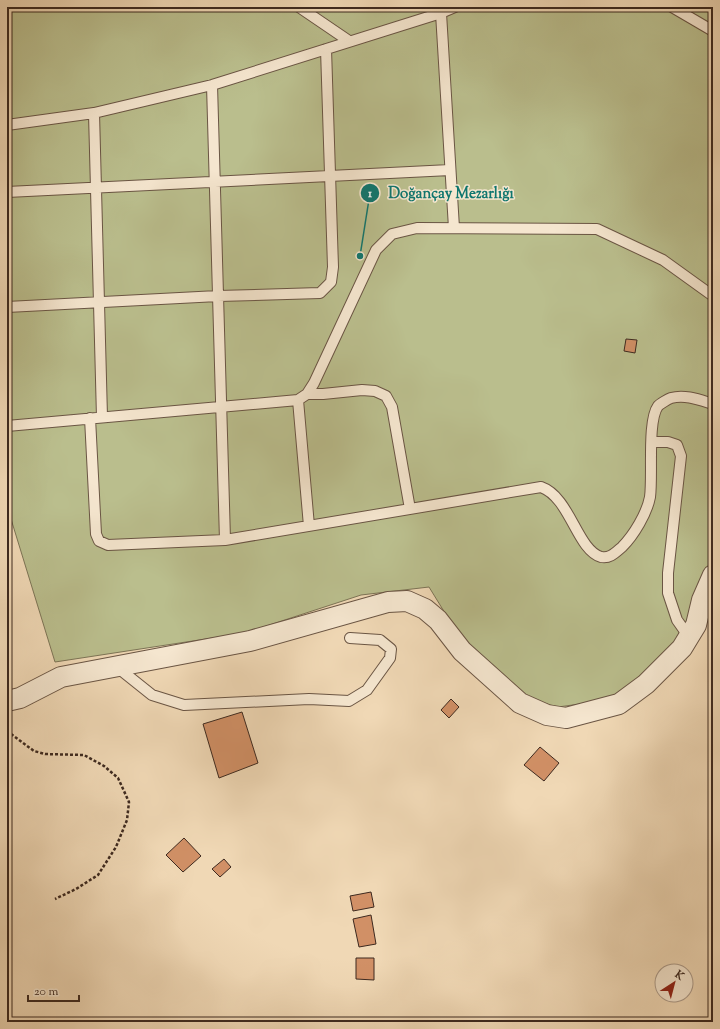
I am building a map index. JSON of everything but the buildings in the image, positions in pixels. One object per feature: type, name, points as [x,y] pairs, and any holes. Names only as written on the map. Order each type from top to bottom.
[{"type":"street","points":[[7,701],[20,698],[60,678],[250,641],[388,602],[407,601],[425,609],[438,620],[462,651],[520,703],[547,715],[566,718],[618,704],[646,684],[682,648],[689,637],[696,625],[702,600],[713,575]]},
{"type":"lane","points":[[299,7],[349,41]]},
{"type":"lane","points":[[7,125],[94,113],[212,85],[441,13],[455,7]]},
{"type":"lane","points":[[672,7],[713,30]]},
{"type":"lane","points":[[441,13],[454,228]]},
{"type":"lane","points":[[7,307],[218,296],[320,293],[331,282],[333,267],[326,49]]},
{"type":"lane","points":[[212,85],[225,540]]},
{"type":"lane","points":[[94,113],[102,417]]},
{"type":"lane","points":[[7,192],[450,170]]},
{"type":"lane","points":[[7,426],[298,400],[307,394],[314,383],[376,250],[392,234],[417,228],[597,229],[663,260],[713,296]]},
{"type":"lane","points":[[307,394],[375,390],[386,396],[392,407],[410,509]]},
{"type":"lane","points":[[90,418],[96,534],[99,541],[108,545],[225,540],[541,487],[549,490],[557,498],[590,551],[602,557],[613,555],[627,542],[642,518],[650,497],[653,419],[658,406],[670,398],[689,397],[713,404]]},
{"type":"lane","points":[[298,400],[309,526]]},
{"type":"lane","points":[[652,442],[668,442],[677,445],[681,456],[668,573],[668,593],[677,620],[689,637]]},
{"type":"lane","points":[[117,667],[152,695],[184,705],[309,699],[349,701],[367,690],[390,658],[391,649],[380,640],[350,638]]},
{"type":"path","points":[[7,731],[34,751],[45,754],[84,755],[104,766],[118,778],[130,802],[127,820],[116,847],[98,875],[76,889],[55,898]]},
{"type":"green space","points":[[7,7],[713,7],[713,565],[688,624],[668,653],[621,693],[587,703],[558,707],[528,699],[461,639],[429,587],[361,595],[245,633],[55,662],[7,506]]},
{"type":"place","name":"Doğançay Mezarlığı","points":[[360,256]]}]
